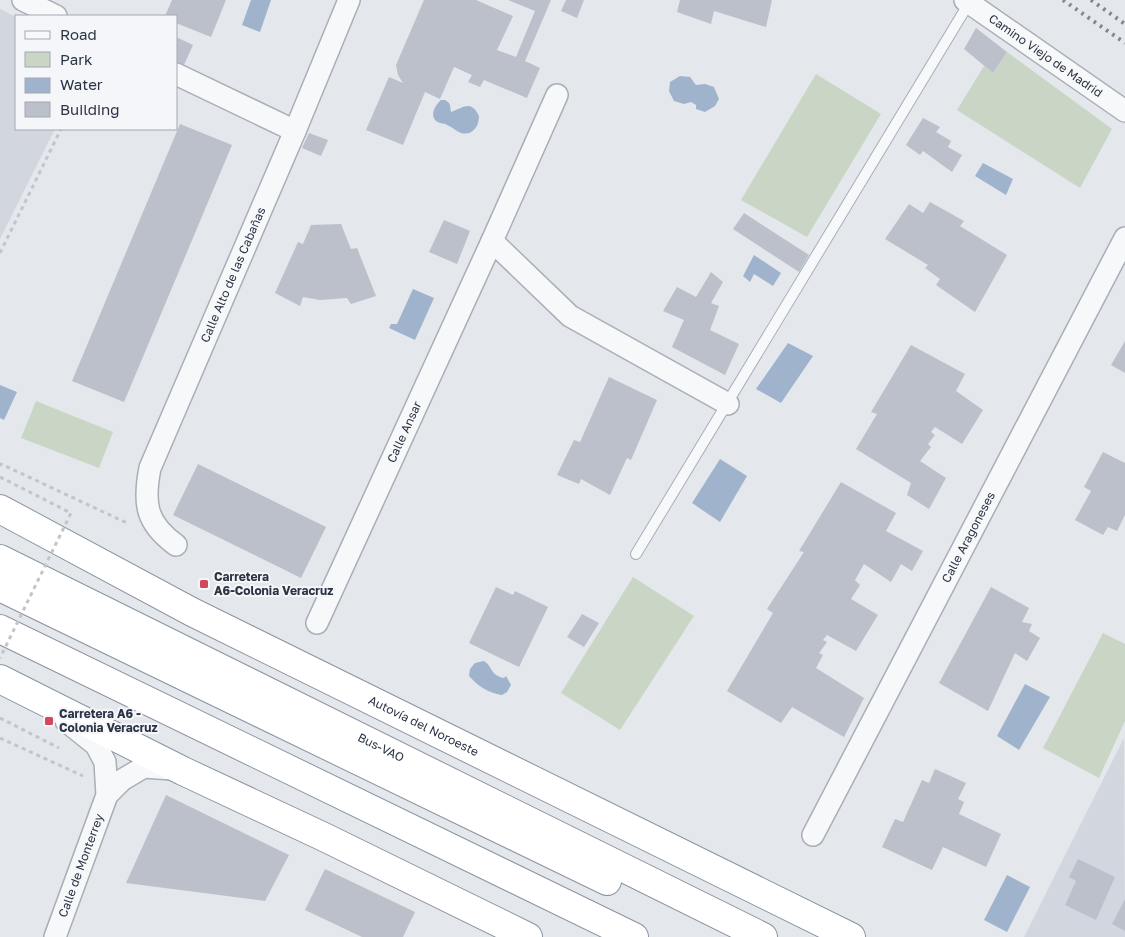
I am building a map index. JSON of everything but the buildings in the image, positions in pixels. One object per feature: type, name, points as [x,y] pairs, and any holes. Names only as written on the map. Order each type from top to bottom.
[{"type":"highway","name":"Autovía del Noroeste","points":[[0,509],[192,612],[850,937]]},
{"type":"highway","name":"Bus-VAO","points":[[0,559],[763,937]]},
{"type":"highway","points":[[0,587],[723,937]]},
{"type":"highway","points":[[0,628],[634,937]]},
{"type":"highway","points":[[0,650],[277,763]]},
{"type":"highway","points":[[0,679],[528,937]]},
{"type":"street","points":[[23,0],[54,15]]},
{"type":"street","name":"Calle Alto de las Cabañas","points":[[176,545],[163,535],[151,520],[147,498],[147,482],[150,468],[295,131],[349,0]]},
{"type":"street","name":"Camino Viejo de Madrid","points":[[967,1],[1125,111]]},
{"type":"street","points":[[178,75],[295,131]]},
{"type":"street","name":"Calle Ansar","points":[[317,622],[557,95]]},
{"type":"street","name":"Calle Aragoneses","points":[[813,835],[1125,238]]},
{"type":"street","points":[[492,241],[570,316],[728,404]]},
{"type":"street","name":"Calle de Monterrey","points":[[33,696],[96,745],[105,762],[107,795],[56,937]]},
{"type":"street","name":"Calle de Monterrey","points":[[107,795],[122,780],[144,767],[183,770]]},
{"type":"lane","points":[[636,554],[728,404],[967,1]]},
{"type":"path","points":[[0,252],[60,130]]},
{"type":"path","points":[[0,466],[1,464],[127,524]]},
{"type":"path","points":[[0,477],[71,513],[0,658]]},
{"type":"path","points":[[0,718],[60,749]]},
{"type":"path","points":[[0,738],[83,776],[107,795]]},
{"type":"shaded area","points":[[0,9],[15,16],[15,130],[54,130],[0,239]]},
{"type":"shaded area","points":[[1124,738],[1125,937],[1024,937]]},
{"type":"green space","points":[[1007,52],[1112,129],[1080,188],[957,110],[984,66],[993,73]]},
{"type":"green space","points":[[816,74],[881,114],[807,237],[741,200]]},
{"type":"green space","points":[[36,401],[113,432],[99,468],[21,438]]},
{"type":"green space","points":[[633,577],[694,616],[620,730],[561,693]]},
{"type":"green space","points":[[1103,633],[1125,644],[1125,721],[1099,778],[1043,748]]},
{"type":"water","points":[[251,0],[271,0],[260,32],[242,25]]},
{"type":"water","points":[[680,76],[690,77],[696,85],[705,84],[714,87],[719,99],[715,106],[705,112],[696,109],[696,105],[691,102],[684,104],[674,101],[669,91],[670,82]]},
{"type":"water","points":[[441,100],[448,102],[451,112],[466,106],[470,106],[476,111],[479,116],[478,123],[472,132],[461,133],[434,119],[433,112]]},
{"type":"water","points":[[983,163],[1013,179],[1006,195],[975,176]]},
{"type":"water","points":[[754,255],[781,273],[773,286],[754,274],[750,282],[743,276]]},
{"type":"water","points":[[413,289],[434,298],[415,340],[389,328],[391,324],[397,324]]},
{"type":"water","points":[[788,343],[813,356],[781,403],[756,389]]},
{"type":"water","points":[[0,385],[17,392],[4,420],[0,418]]},
{"type":"water","points":[[720,459],[747,476],[720,522],[692,503]]},
{"type":"water","points":[[484,661],[496,675],[504,678],[506,676],[511,685],[507,692],[502,695],[488,691],[469,676],[470,669],[475,663]]},
{"type":"water","points":[[1025,684],[1050,697],[1019,750],[997,736]]},
{"type":"water","points":[[1007,875],[1030,887],[1007,932],[984,920]]},
{"type":"railway","points":[[1063,0],[1125,43]]},
{"type":"railway","points":[[1091,0],[1125,24]]},
{"type":"place","name":"Carretera A6-Colonia Veracruz","points":[[204,584]]},
{"type":"place","name":"Carretera A6 - Colonia Veracruz","points":[[49,721]]}]
